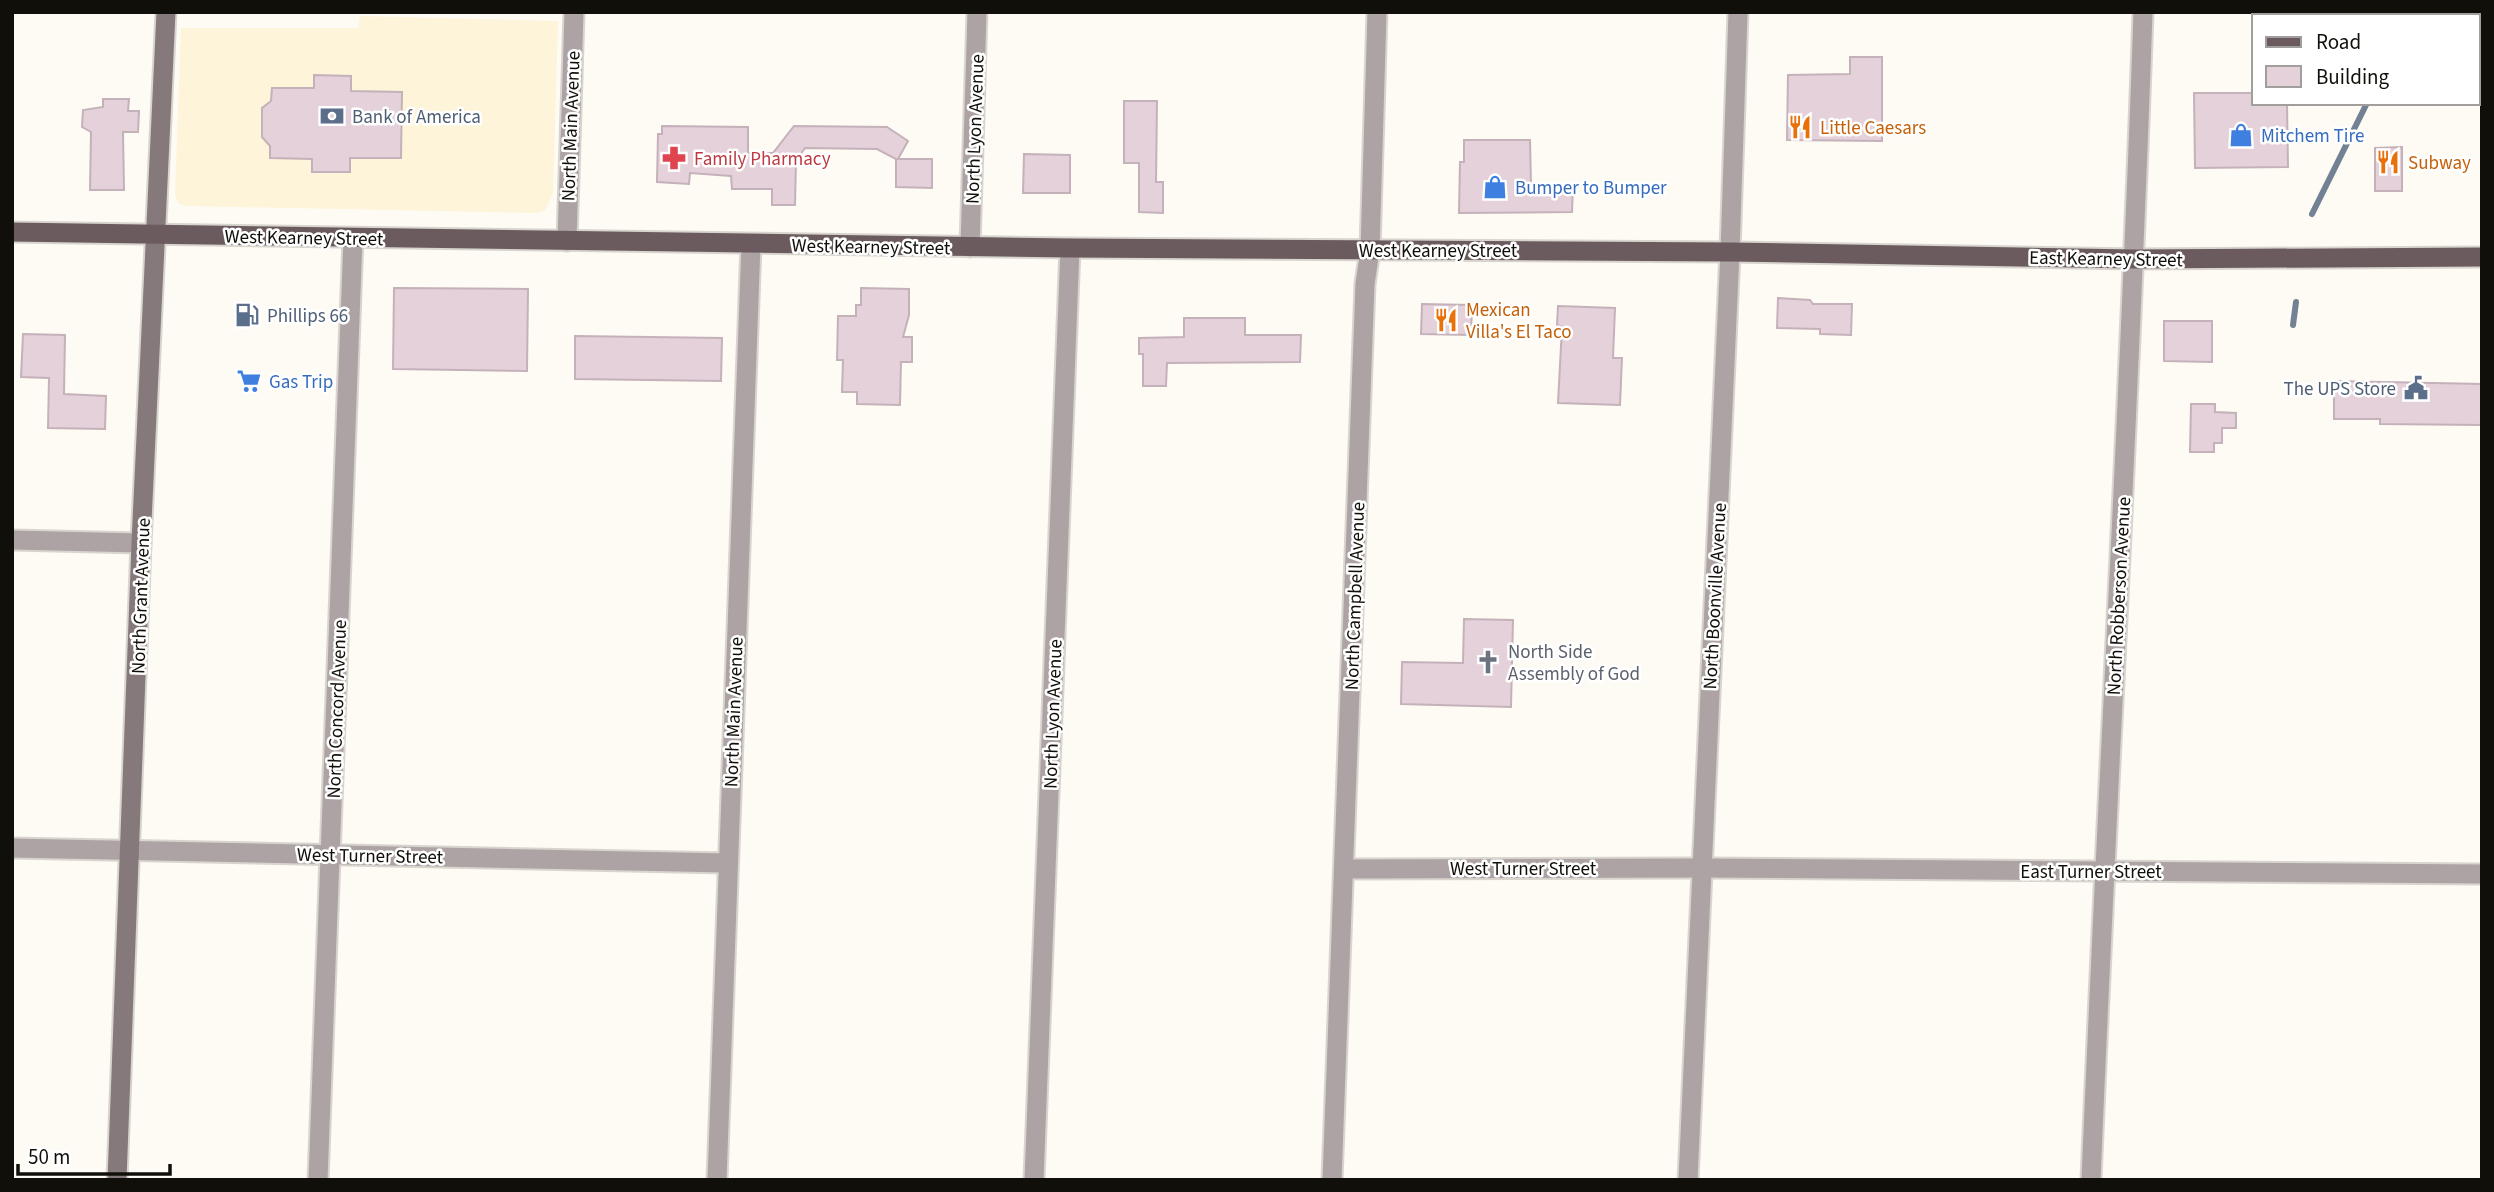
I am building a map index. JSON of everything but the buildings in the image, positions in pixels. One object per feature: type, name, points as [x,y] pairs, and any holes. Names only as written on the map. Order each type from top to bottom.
[{"type":"main road","name":"North Grant Avenue","points":[[117,1180],[141,543],[166,12]]},
{"type":"main road","name":"West Kearney Street","points":[[12,232],[970,247],[1730,252]]},
{"type":"main road","name":"East Kearney Street","points":[[1730,252],[2134,259],[2482,257]]},
{"type":"street","name":"North Main Avenue","points":[[567,241],[574,12]]},
{"type":"street","name":"North Lyon Avenue","points":[[970,247],[977,12]]},
{"type":"street","name":"North Campbell Avenue","points":[[1332,1180],[1365,284],[1370,250],[1377,12]]},
{"type":"street","name":"North Boonville Avenue","points":[[1688,1180],[1730,252],[1738,12]]},
{"type":"street","name":"North Robberson Avenue","points":[[2091,1180],[2143,12]]},
{"type":"street","name":"North Concord Avenue","points":[[318,1180],[352,238]]},
{"type":"street","name":"North Main Avenue","points":[[718,1180],[727,863],[751,244]]},
{"type":"street","name":"North Lyon Avenue","points":[[1034,1180],[1070,248]]},
{"type":"street","points":[[12,540],[141,543]]},
{"type":"street","name":"West Turner Street","points":[[12,848],[727,863]]},
{"type":"street","name":"West Turner Street","points":[[1345,869],[1701,867]]},
{"type":"street","name":"East Turner Street","points":[[1701,867],[2482,874]]},
{"type":"shaded area","points":[[360,16],[558,21],[553,194],[545,210],[538,213],[187,206],[178,203],[175,194],[181,28],[358,28]]},
{"type":"waterway","points":[[2312,214],[2366,105]]},
{"type":"waterway","points":[[2293,325],[2296,302]]},
{"type":"place","name":"Bank of America","points":[[332,116]]},
{"type":"place","name":"Little Caesars","points":[[1800,127]]},
{"type":"place","name":"Mitchem Tire","points":[[2241,135]]},
{"type":"place","name":"Family Pharmacy","points":[[674,158]]},
{"type":"place","name":"Subway","points":[[2388,162]]},
{"type":"place","name":"Bumper to Bumper","points":[[1495,187]]},
{"type":"place","name":"Phillips 66","points":[[247,315]]},
{"type":"place","name":"Mexican Villa's El Taco","points":[[1446,320]]},
{"type":"place","name":"Gas Trip","points":[[249,381]]},
{"type":"place","name":"The UPS Store","points":[[2416,388]]},
{"type":"place","name":"North Side Assembly of God","points":[[1488,662]]}]
